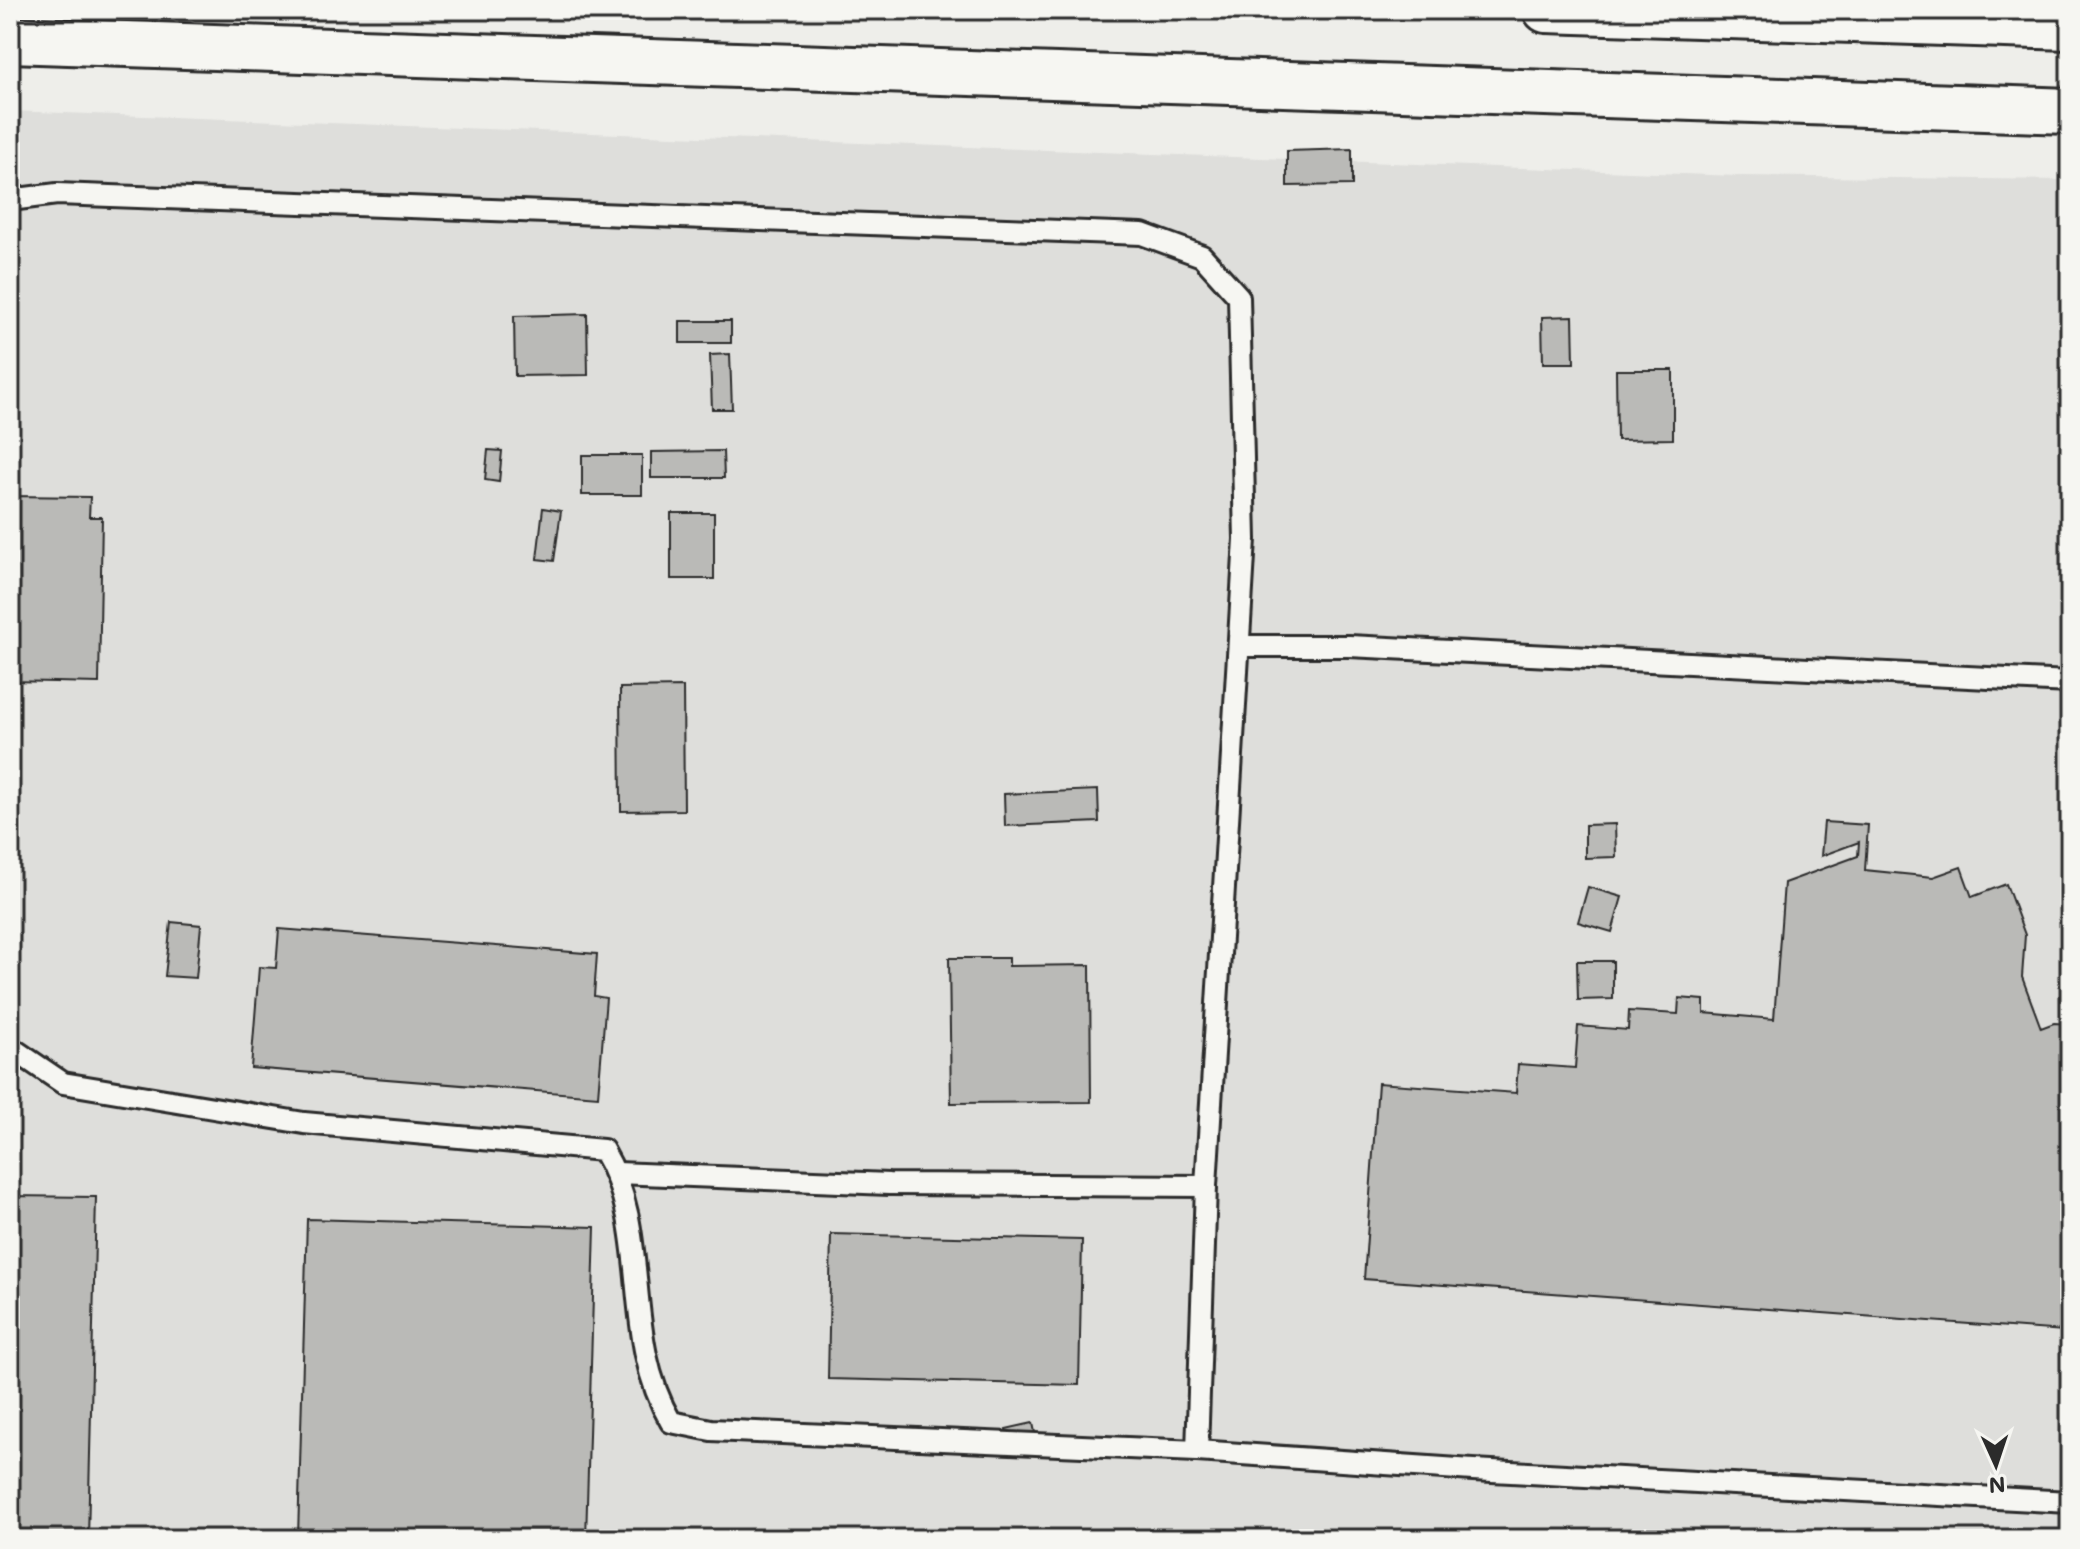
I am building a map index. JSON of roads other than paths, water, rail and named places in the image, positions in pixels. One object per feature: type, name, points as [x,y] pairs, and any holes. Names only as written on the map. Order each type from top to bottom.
[{"type":"main road","points":[[1546,10],[2070,27]]},
{"type":"main road","points":[[10,40],[2070,111]]},
{"type":"lane","points":[[10,200],[57,194],[1142,234],[1202,256],[1239,297],[1245,539],[1241,646],[1206,1186],[1197,1451]]},
{"type":"lane","points":[[1241,646],[1365,646],[2070,682]]},
{"type":"lane","points":[[10,1047],[63,1083],[304,1123],[603,1150],[617,1173],[629,1213],[638,1325],[659,1402],[671,1422],[711,1430],[1197,1451],[2070,1502]]},
{"type":"lane","points":[[617,1173],[889,1184],[1206,1186]]}]
